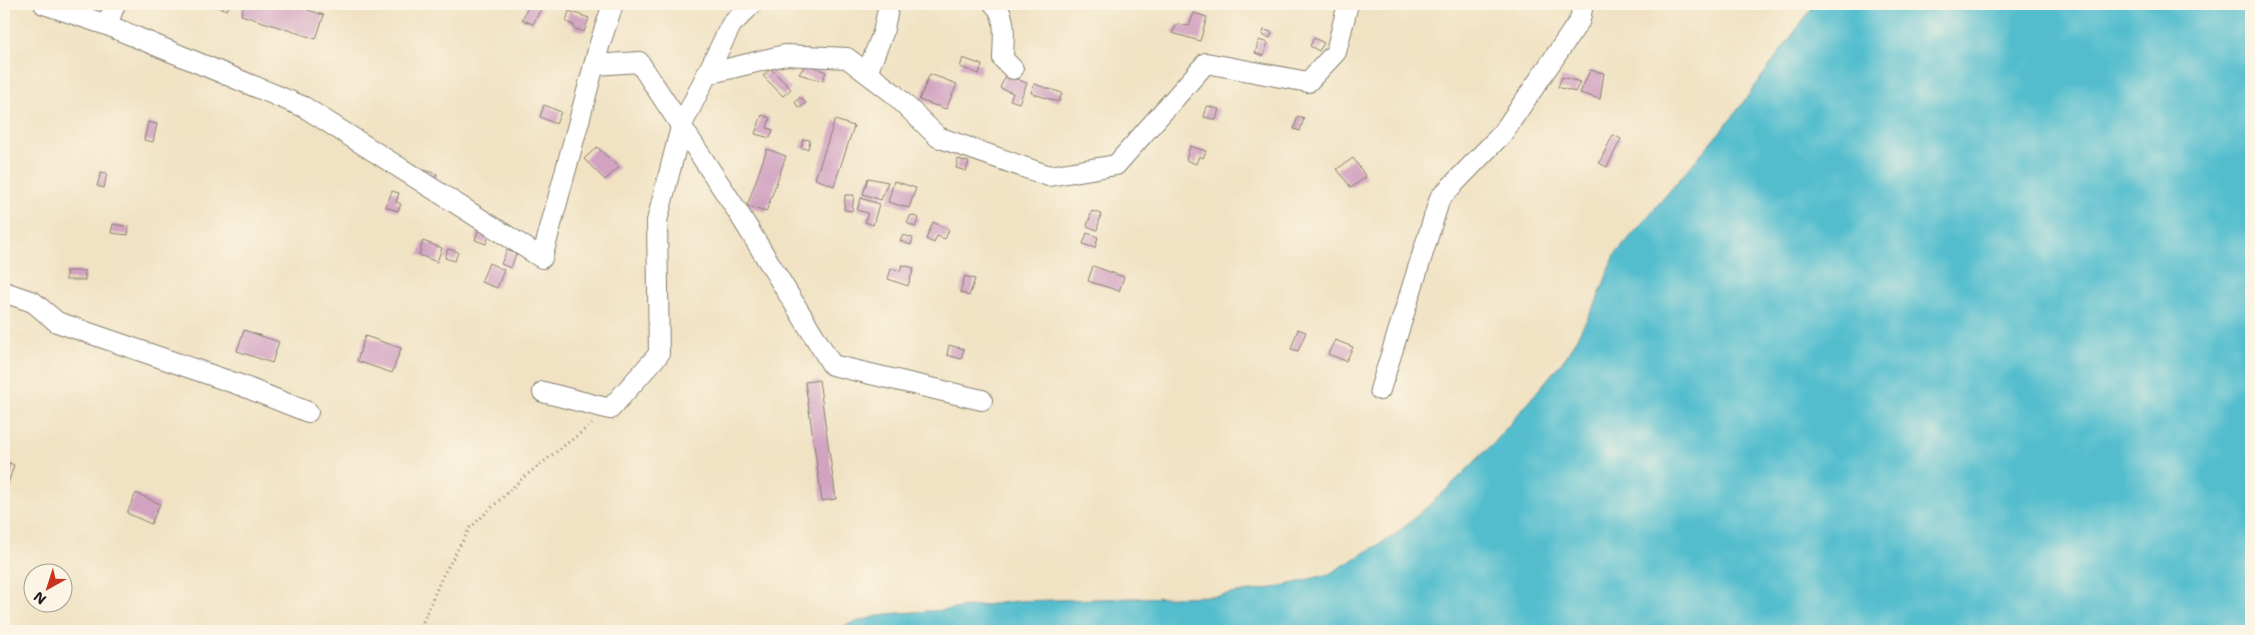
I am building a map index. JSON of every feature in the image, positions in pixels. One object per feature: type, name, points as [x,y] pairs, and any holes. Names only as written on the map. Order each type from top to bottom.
[{"type":"street","points":[[44,4],[107,25],[304,107],[542,258],[600,43],[613,4]]},
{"type":"street","points":[[107,25],[114,4]]},
{"type":"street","points":[[542,392],[610,409],[659,354],[657,221],[681,126],[731,25],[752,4]]},
{"type":"street","points":[[867,73],[883,33],[889,4]]},
{"type":"street","points":[[994,4],[998,8],[1004,27],[1003,59],[1013,69]]},
{"type":"street","points":[[707,74],[785,55],[847,58],[892,92],[938,137],[1049,176],[1116,165],[1206,63],[1308,82],[1336,52],[1348,4]]},
{"type":"street","points":[[1380,390],[1440,198],[1502,134],[1580,20],[1583,4]]},
{"type":"street","points":[[595,65],[639,62],[738,212],[832,365],[982,400]]},
{"type":"street","points":[[4,292],[33,302],[57,322],[240,385],[308,412]]},
{"type":"path","points":[[419,631],[442,577],[470,528],[524,477],[610,409]]},
{"type":"water","points":[[1815,4],[2251,4],[2251,631],[832,631],[852,623],[886,614],[945,610],[1017,601],[1216,596],[1279,587],[1329,574],[1395,535],[1445,491],[1494,443],[1566,357],[1596,303],[1615,255],[1731,119]]},
{"type":"building","points":[[209,4],[230,4],[227,10]]},
{"type":"building","points":[[244,4],[289,4],[324,15],[316,39],[241,15]]},
{"type":"building","points":[[529,4],[541,9],[533,24],[522,20]]},
{"type":"building","points":[[569,11],[589,18],[584,32],[573,28],[574,25],[566,22]]},
{"type":"building","points":[[1194,13],[1207,17],[1200,41],[1172,33],[1177,24],[1189,26]]},
{"type":"building","points":[[1264,30],[1272,32],[1270,38],[1262,35]]},
{"type":"building","points":[[1314,38],[1324,43],[1319,51],[1310,46]]},
{"type":"building","points":[[1259,40],[1268,43],[1263,56],[1255,53]]},
{"type":"building","points":[[963,58],[982,65],[979,74],[960,67]]},
{"type":"building","points":[[806,64],[826,72],[822,81],[799,74]]},
{"type":"building","points":[[771,69],[791,89],[783,96],[763,76]]},
{"type":"building","points":[[1590,70],[1604,73],[1600,99],[1580,93]]},
{"type":"building","points":[[930,74],[957,84],[946,109],[919,100]]},
{"type":"building","points":[[1006,75],[1027,83],[1019,103],[1010,100],[1013,93],[1000,88]]},
{"type":"building","points":[[1562,77],[1580,82],[1575,92],[1558,87]]},
{"type":"building","points":[[1034,84],[1062,93],[1059,102],[1031,93]]},
{"type":"building","points":[[800,97],[806,103],[800,108],[795,103]]},
{"type":"building","points":[[544,105],[561,112],[556,124],[540,117]]},
{"type":"building","points":[[1207,106],[1219,109],[1216,120],[1204,117]]},
{"type":"building","points":[[762,115],[770,118],[767,128],[773,130],[770,138],[755,134]]},
{"type":"building","points":[[1298,116],[1304,118],[1300,131],[1294,129]]},
{"type":"building","points":[[835,120],[854,126],[834,186],[815,179]]},
{"type":"building","points":[[148,122],[157,124],[153,142],[144,140]]},
{"type":"building","points":[[1613,135],[1621,139],[1607,167],[1599,163]]},
{"type":"building","points":[[803,139],[810,140],[808,149],[801,148]]},
{"type":"building","points":[[1190,146],[1206,151],[1203,158],[1199,156],[1196,164],[1186,160]]},
{"type":"building","points":[[597,147],[619,167],[605,180],[584,159]]},
{"type":"building","points":[[767,149],[786,156],[766,212],[747,206]]},
{"type":"building","points":[[1353,158],[1366,177],[1351,188],[1337,169]]},
{"type":"building","points":[[958,159],[969,162],[966,171],[956,168]]},
{"type":"building","points":[[421,169],[437,174],[433,186],[418,178]]},
{"type":"building","points":[[101,172],[107,173],[104,188],[97,186]]},
{"type":"building","points":[[868,178],[888,182],[881,200],[863,194]]},
{"type":"building","points":[[894,181],[916,188],[909,208],[888,202]]},
{"type":"building","points":[[392,191],[399,193],[396,202],[401,204],[398,211],[386,207]]},
{"type":"building","points":[[845,195],[854,195],[852,211],[844,210]]},
{"type":"building","points":[[861,198],[879,204],[873,225],[865,222],[868,213],[857,210]]},
{"type":"building","points":[[1092,211],[1101,214],[1097,230],[1087,226]]},
{"type":"building","points":[[911,215],[919,218],[915,227],[907,223]]},
{"type":"building","points":[[933,222],[949,230],[945,239],[937,236],[934,243],[926,239]]},
{"type":"building","points":[[113,224],[129,227],[128,235],[111,233]]},
{"type":"building","points":[[480,225],[488,228],[485,235],[489,236],[486,244],[475,240]]},
{"type":"building","points":[[1087,233],[1098,237],[1095,248],[1083,244]]},
{"type":"building","points":[[903,235],[913,238],[911,245],[900,241]]},
{"type":"building","points":[[423,241],[442,248],[437,262],[419,255]]},
{"type":"building","points":[[448,249],[458,252],[455,261],[445,258]]},
{"type":"building","points":[[507,250],[516,254],[511,268],[501,264]]},
{"type":"building","points":[[489,263],[504,270],[497,288],[481,282]]},
{"type":"building","points":[[902,265],[914,268],[908,286],[888,279],[891,268],[900,271]]},
{"type":"building","points":[[1093,266],[1124,277],[1119,291],[1088,281]]},
{"type":"building","points":[[66,271],[85,271],[85,280],[66,280]]},
{"type":"building","points":[[965,276],[975,279],[969,296],[960,292]]},
{"type":"building","points":[[1298,329],[1306,332],[1298,351],[1291,349]]},
{"type":"building","points":[[244,330],[279,342],[272,363],[237,351]]},
{"type":"building","points":[[365,336],[401,348],[392,373],[357,361]]},
{"type":"building","points":[[1335,340],[1353,347],[1346,361],[1328,354]]},
{"type":"building","points":[[949,345],[964,349],[961,359],[947,355]]},
{"type":"building","points":[[819,380],[836,499],[822,501],[805,382]]},
{"type":"building","points":[[4,461],[14,465],[6,490],[4,489]]},
{"type":"building","points":[[136,493],[160,504],[151,524],[127,513]]}]
